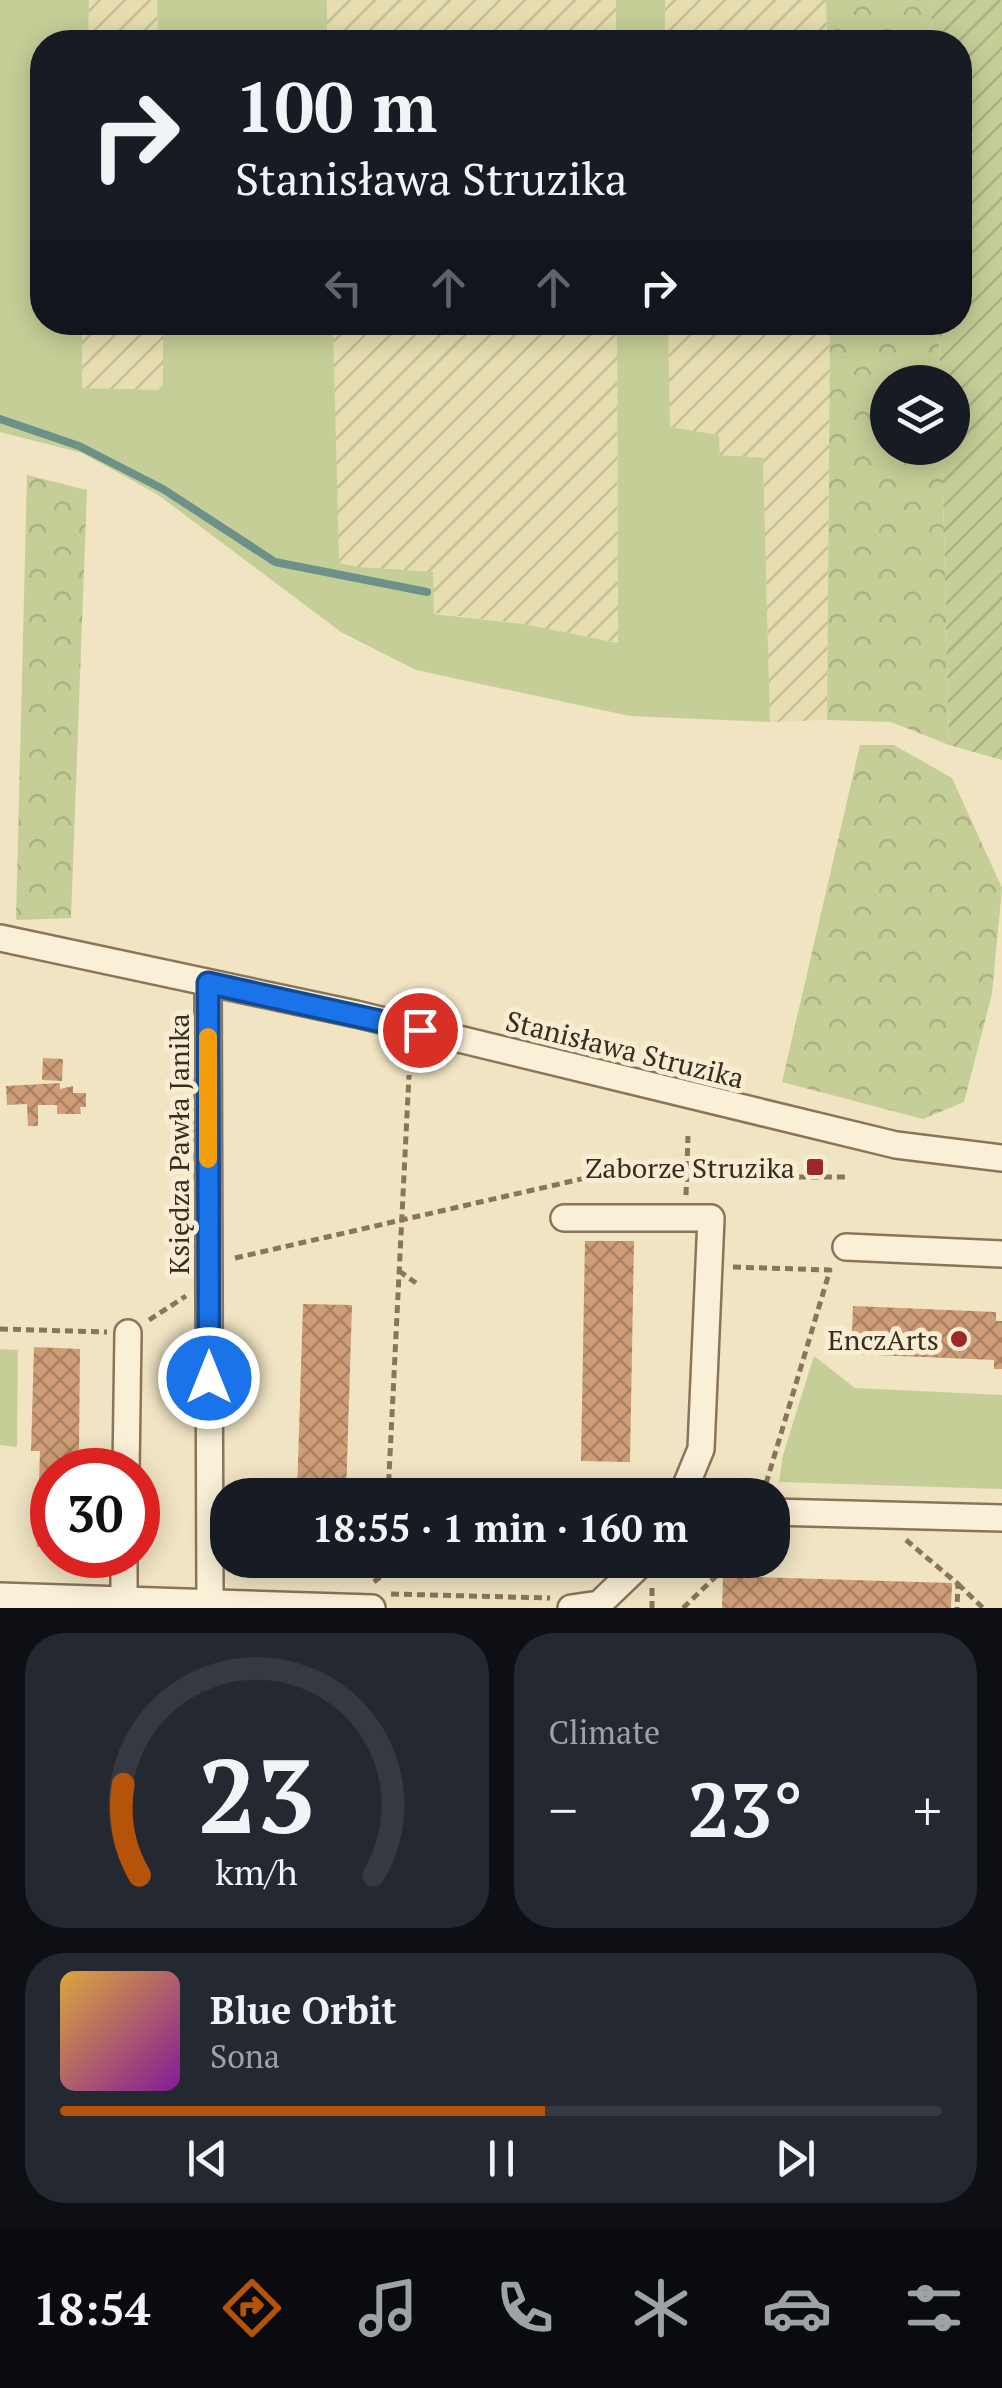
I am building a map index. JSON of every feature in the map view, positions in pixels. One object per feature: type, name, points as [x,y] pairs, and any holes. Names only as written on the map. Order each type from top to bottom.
[{"type":"street","name":"Stanisława Struzika","points":[[0,938],[375,1019],[896,1145],[1002,1158]]},
{"type":"street","name":"Księdza Pawła Janika","points":[[208,983],[210,1606]]},
{"type":"street","points":[[564,1218],[712,1218],[701,1449],[689,1478]]},
{"type":"street","points":[[846,1247],[1002,1254]]},
{"type":"street","points":[[126,1448],[128,1333]]},
{"type":"street","points":[[790,1512],[1002,1518]]},
{"type":"street","points":[[124,1578],[124,1601]]},
{"type":"street","points":[[566,1603],[599,1604],[626,1578]]},
{"type":"street","points":[[0,1596],[210,1606],[377,1601]]},
{"type":"path","points":[[389,1478],[409,1074]]},
{"type":"path","points":[[209,1264],[590,1178],[848,1176]]},
{"type":"path","points":[[734,1267],[830,1270],[768,1478]]},
{"type":"path","points":[[399,1272],[416,1283]]},
{"type":"path","points":[[906,1540],[983,1608]]},
{"type":"path","points":[[683,1608],[715,1578]]},
{"type":"path","points":[[957,1608],[958,1584]]},
{"type":"path","points":[[377,1601],[566,1603]]},
{"type":"shaded area","points":[[89,0],[157,0],[158,30],[88,30]]},
{"type":"shaded area","points":[[327,0],[616,0],[616,30],[327,30]]},
{"type":"shaded area","points":[[665,0],[826,0],[827,30],[665,30]]},
{"type":"shaded area","points":[[82,335],[163,335],[164,391],[82,388]]},
{"type":"shaded area","points":[[333,335],[617,335],[618,643],[524,624],[433,613],[358,567],[338,563]]},
{"type":"shaded area","points":[[668,335],[830,335],[827,720],[770,722],[763,459],[720,455],[719,435],[670,427]]},
{"type":"green space","points":[[0,0],[89,0],[88,30],[30,30],[30,335],[82,335],[82,388],[163,390],[163,335],[333,335],[339,563],[433,572],[434,614],[524,624],[618,643],[617,335],[668,335],[670,427],[719,435],[720,455],[763,458],[770,722],[630,716],[416,670],[341,632],[157,494],[82,453],[0,432]]},
{"type":"green space","points":[[157,0],[327,0],[327,30],[158,30]]},
{"type":"green space","points":[[616,0],[665,0],[665,30],[616,30]]},
{"type":"green space","points":[[826,0],[931,0],[932,30],[827,30]]},
{"type":"green space","points":[[931,0],[1002,0],[1002,760],[949,745],[942,465],[970,465],[970,365],[940,365],[939,335],[972,335],[972,30],[932,30]]},
{"type":"green space","points":[[830,335],[939,335],[940,365],[870,365],[870,465],[942,465],[949,745],[891,722],[827,720]]},
{"type":"green space","points":[[27,475],[87,490],[71,918],[16,920]]},
{"type":"green space","points":[[860,745],[894,745],[952,778],[1002,888],[992,994],[964,1102],[923,1119],[782,1082]]},
{"type":"green space","points":[[0,1349],[18,1350],[17,1447],[0,1445]]},
{"type":"green space","points":[[814,1356],[855,1388],[1002,1395],[1002,1489],[790,1482],[790,1478],[780,1478]]},
{"type":"building","points":[[43,1058],[63,1059],[62,1081],[42,1080]]},
{"type":"building","points":[[60,1083],[60,1089],[73,1086],[73,1093],[86,1093],[86,1107],[80,1107],[81,1114],[57,1114],[57,1105],[38,1105],[38,1126],[28,1126],[27,1104],[7,1105],[6,1086]]},
{"type":"building","points":[[585,1241],[634,1241],[630,1462],[581,1461]]},
{"type":"building","points":[[303,1304],[352,1305],[347,1478],[298,1478]]},
{"type":"building","points":[[853,1306],[996,1312],[996,1321],[1002,1321],[1002,1369],[994,1369],[994,1360],[851,1354]]},
{"type":"building","points":[[34,1347],[80,1349],[79,1448],[31,1448]]},
{"type":"building","points":[[723,1578],[952,1583],[951,1608],[722,1608]]},
{"type":"waterway","points":[[0,419],[79,446],[163,489],[275,562],[427,592]]},
{"type":"slow traffic","points":[[208,1037],[208,1159]]},
{"type":"place","name":"Zaborze Struzika","points":[[815,1167]]},
{"type":"place","name":"EnczArts","points":[[959,1339]]},
{"type":"route","points":[[209,1378],[208,983],[420,1030]]}]
